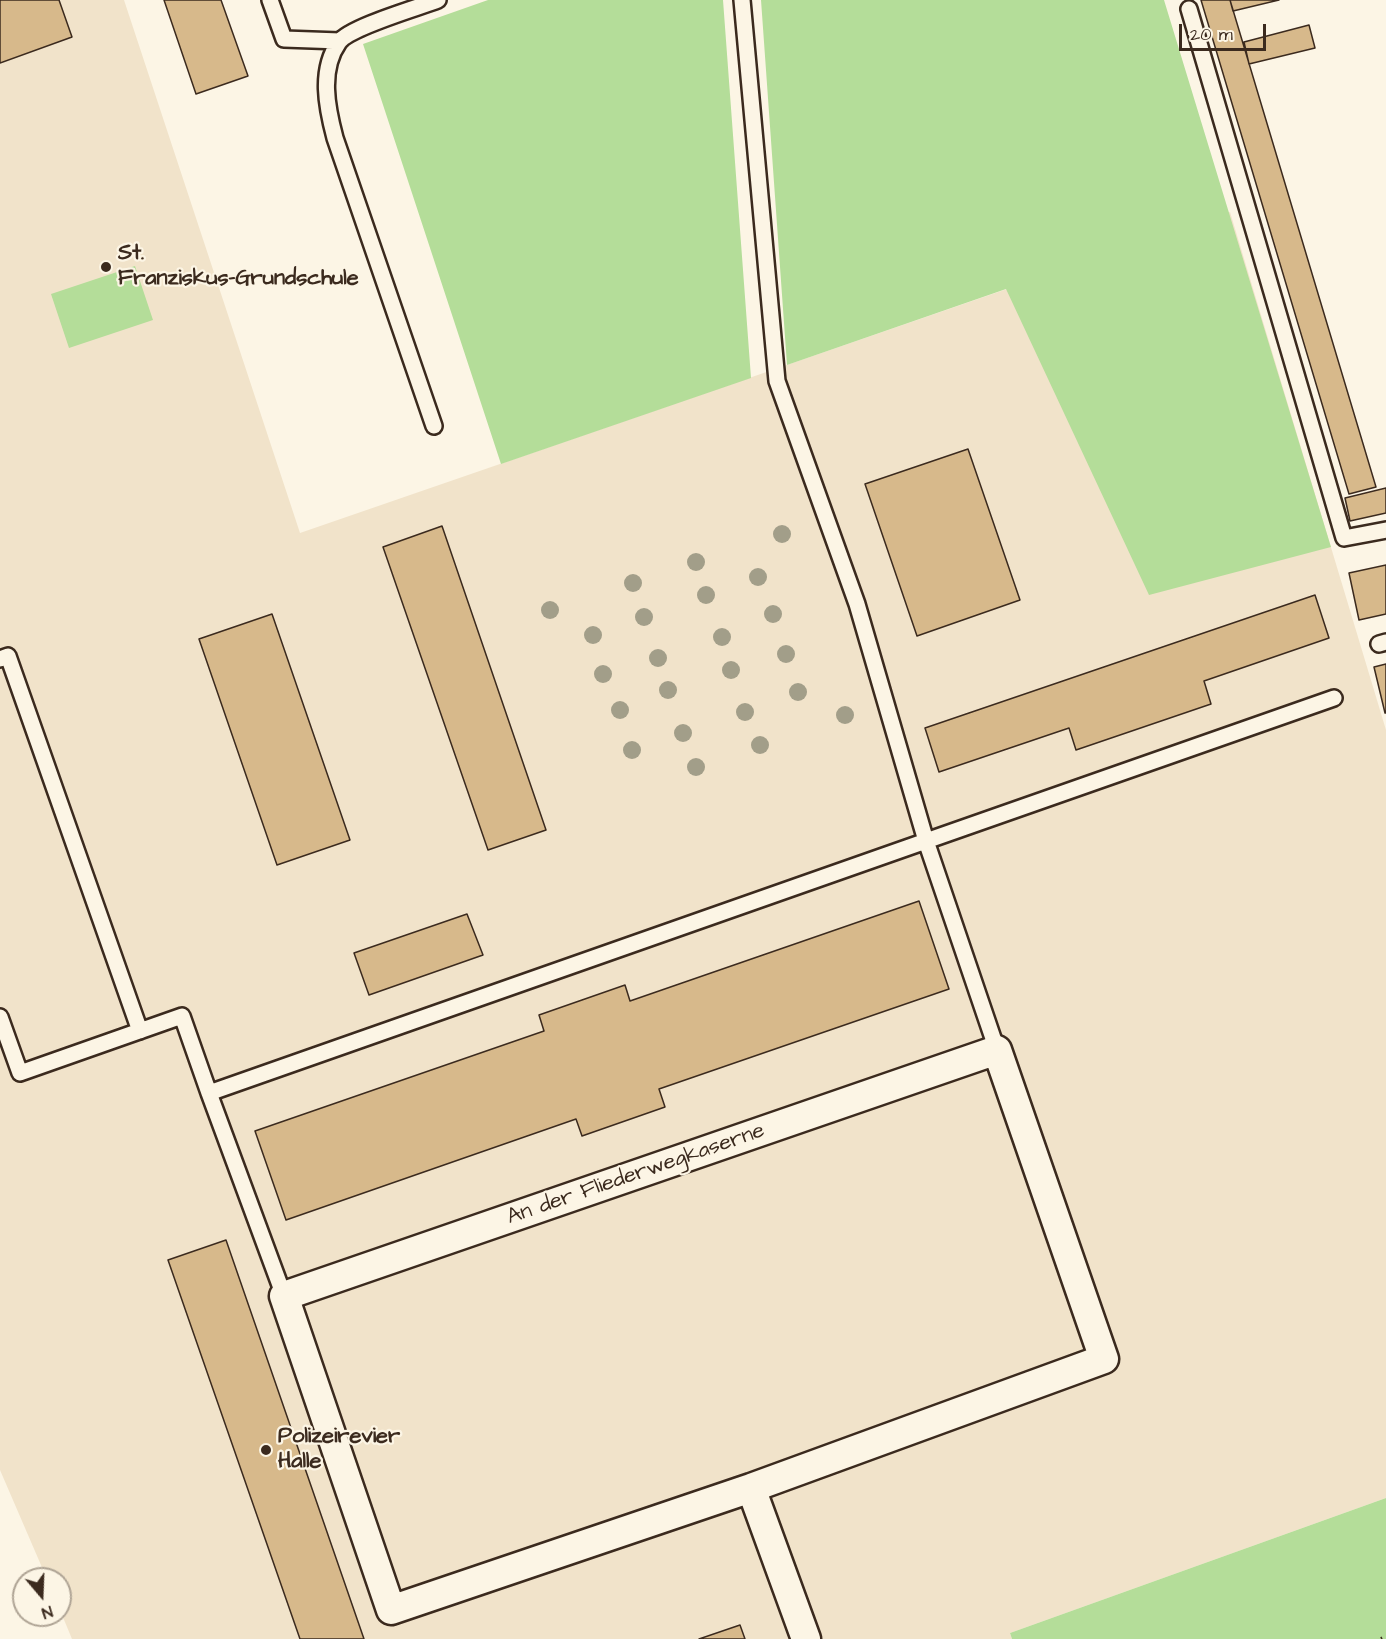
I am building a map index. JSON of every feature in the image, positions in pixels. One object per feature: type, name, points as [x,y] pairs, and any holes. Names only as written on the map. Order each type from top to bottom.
[{"type":"street","name":"An der Fliederwegkaserne","points":[[284,1296],[998,1050]]},
{"type":"street","points":[[284,1296],[391,1610],[751,1488],[1104,1359],[998,1050]]},
{"type":"street","points":[[751,1488],[806,1639]]},
{"type":"lane","points":[[270,0],[284,39],[340,41]]},
{"type":"lane","points":[[434,426],[335,138],[326,93],[330,63],[340,41],[359,29],[438,0]]},
{"type":"lane","points":[[742,0],[777,381],[857,604],[926,841],[998,1050]]},
{"type":"lane","points":[[1189,9],[1344,538],[1386,530]]},
{"type":"lane","points":[[0,659],[8,656],[140,1031]]},
{"type":"lane","points":[[209,1093],[1334,699]]},
{"type":"lane","points":[[0,1017],[20,1073],[182,1016],[284,1296]]},
{"type":"path","points":[[1381,1639],[1386,1637]]},
{"type":"shaded area","points":[[0,0],[124,0],[300,533],[1230,212],[1386,730],[1386,1498],[1010,1633],[1012,1639],[72,1639],[67,1627],[72,1627],[72,1567],[42,1567],[0,1470]]},
{"type":"green space","points":[[488,0],[723,0],[751,378],[501,464],[363,44]]},
{"type":"green space","points":[[761,0],[1164,0],[1331,547],[1149,595],[1006,289],[787,365]]},
{"type":"green space","points":[[135,266],[153,320],[69,348],[51,294]]},
{"type":"green space","points":[[1386,1498],[1386,1639],[1012,1639],[1010,1633]]},
{"type":"building","points":[[0,0],[59,0],[72,37],[0,63]]},
{"type":"building","points":[[164,0],[221,0],[248,76],[196,94]]},
{"type":"building","points":[[1201,0],[1230,0],[1376,487],[1349,494]]},
{"type":"building","points":[[1230,0],[1279,0],[1233,11]]},
{"type":"building","points":[[1309,25],[1315,48],[1249,64],[1244,42]]},
{"type":"building","points":[[968,449],[1020,600],[917,636],[865,484]]},
{"type":"building","points":[[1386,488],[1386,513],[1350,521],[1345,498]]},
{"type":"building","points":[[442,526],[546,830],[488,850],[383,547]]},
{"type":"building","points":[[1386,565],[1386,614],[1359,620],[1349,573]]},
{"type":"building","points":[[1315,595],[1329,638],[1204,681],[1211,704],[1076,750],[1069,728],[939,772],[925,728]]},
{"type":"building","points":[[272,614],[350,840],[277,865],[199,639]]},
{"type":"building","points":[[1386,664],[1386,713],[1385,713],[1374,667]]},
{"type":"building","points":[[919,901],[949,989],[659,1089],[665,1107],[582,1136],[576,1119],[286,1220],[255,1131],[544,1031],[539,1015],[625,985],[630,1001]]},
{"type":"building","points":[[467,914],[483,955],[369,995],[354,953]]},
{"type":"building","name":"Polizeirevier Halle","points":[[226,1240],[364,1639],[300,1639],[168,1260]]},
{"type":"building","points":[[740,1625],[745,1639],[699,1639]]},
{"type":"place","name":"St. Franziskus-Grundschule","points":[[106,267]]},
{"type":"place","name":"Polizeirevier Halle","points":[[266,1450]]}]
